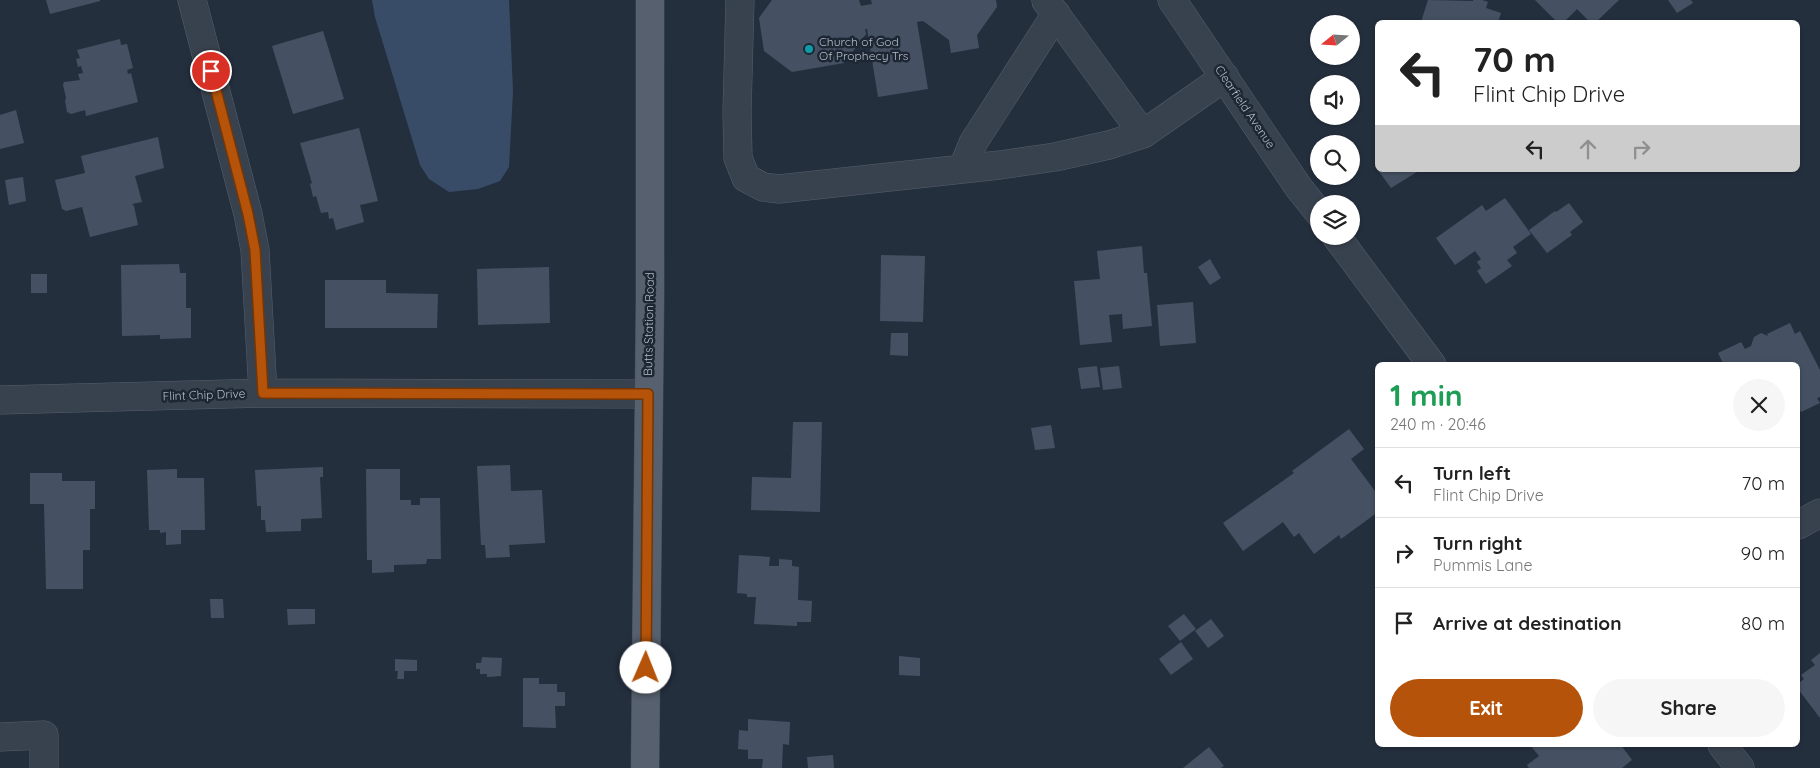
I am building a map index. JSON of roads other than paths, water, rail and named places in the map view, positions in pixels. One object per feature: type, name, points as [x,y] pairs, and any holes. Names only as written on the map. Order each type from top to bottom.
[{"type":"main road","name":"Butts Station Road","points":[[645,768],[650,0]]},
{"type":"street","points":[[192,0],[248,214],[255,250],[263,393]]},
{"type":"street","points":[[740,0],[737,112],[738,158],[746,178],[763,187],[779,189],[1000,165],[1055,157],[1109,145],[1143,134],[1225,76]]},
{"type":"street","name":"Clearfield Avenue","points":[[1172,0],[1310,201]]},
{"type":"street","points":[[963,168],[973,143],[1051,7],[1143,134]]},
{"type":"street","points":[[1343,245],[1430,362]]},
{"type":"street","name":"Flint Chip Drive","points":[[0,400],[263,393],[648,394]]},
{"type":"street","points":[[1800,524],[1820,513]]},
{"type":"street","points":[[0,737],[44,735],[44,768]]},
{"type":"street","points":[[1724,747],[1740,768]]},
{"type":"water","points":[[372,0],[509,0],[513,91],[509,167],[500,181],[478,189],[449,192],[429,179],[420,165],[375,17]]},
{"type":"place","name":"Church of God Of Prophecy Trs","points":[[809,49]]}]
